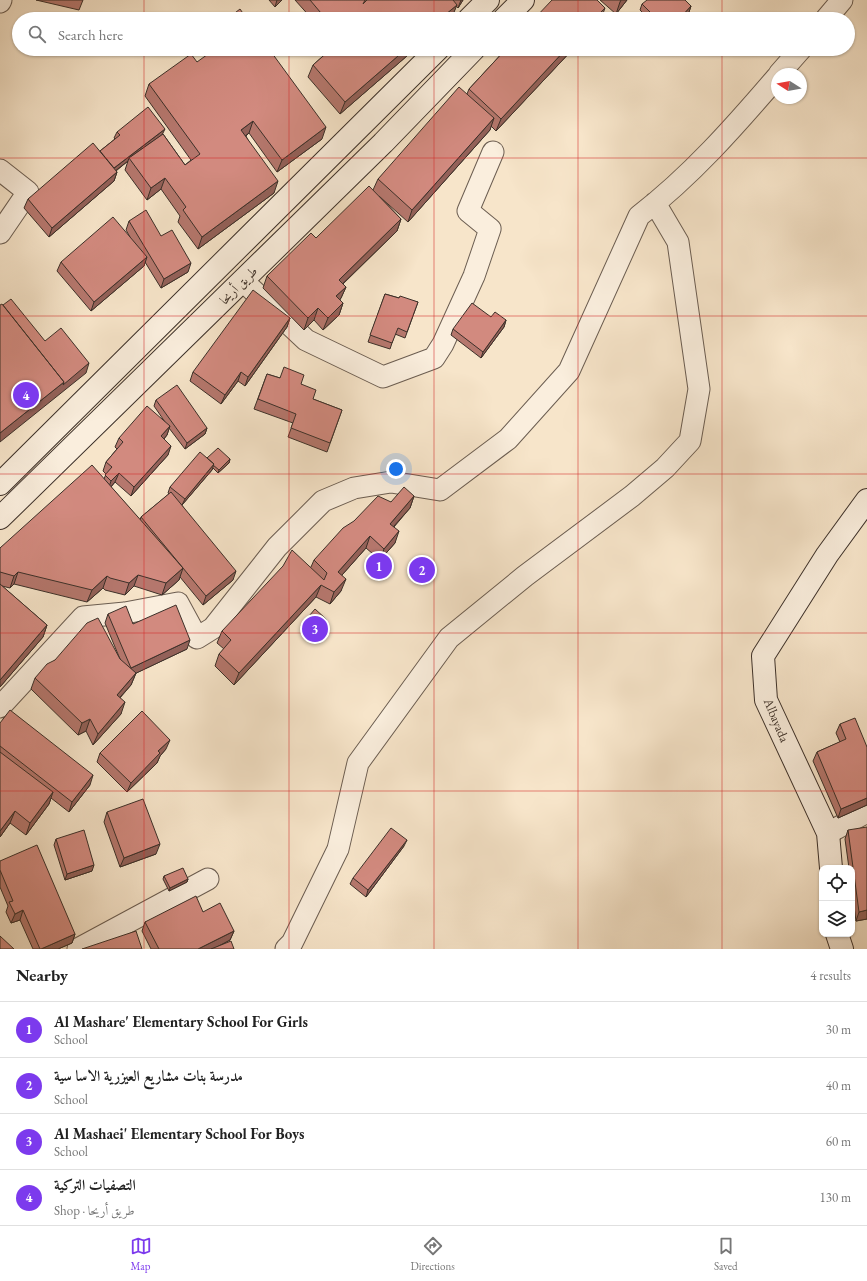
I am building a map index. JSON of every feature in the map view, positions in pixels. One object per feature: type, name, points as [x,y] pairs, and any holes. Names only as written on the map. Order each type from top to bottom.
[{"type":"main road","points":[[476,12],[488,0]]},
{"type":"main road","points":[[511,12],[523,0]]},
{"type":"main road","name":"طريق أريحا","points":[[0,484],[431,56]]},
{"type":"main road","name":"طريق أريحا","points":[[0,518],[243,280],[467,56]]},
{"type":"main road","name":"Albayada","points":[[831,865],[828,833],[766,700],[763,656],[827,555],[867,500]]},
{"type":"main road","points":[[838,937],[842,949]]},
{"type":"street","points":[[832,12],[842,0]]},
{"type":"street","points":[[784,68],[795,56]]},
{"type":"street","points":[[0,707],[83,616],[125,613],[178,603],[198,638],[213,628],[277,547],[323,501],[354,488],[391,482],[440,490],[508,439],[569,371],[639,216],[655,203],[728,134],[771,84]]},
{"type":"street","points":[[243,280],[306,340],[383,377],[434,358],[443,344],[474,276],[490,229],[468,211],[493,152]]},
{"type":"street","points":[[0,170],[28,192],[0,233]]},
{"type":"street","points":[[286,949],[292,943],[338,849],[358,763],[449,638],[525,576],[632,496],[665,468],[690,441],[699,389],[678,242],[655,203]]},
{"type":"street","points":[[828,833],[867,812]]},
{"type":"street","points":[[78,949],[208,879]]},
{"type":"building","points":[[310,0],[365,0],[363,4],[367,0],[453,0],[457,5],[448,12],[320,12]]},
{"type":"building","points":[[552,0],[597,0],[605,8],[601,12],[541,12]]},
{"type":"building","points":[[647,0],[685,0],[691,6],[685,12],[650,12],[642,4]]},
{"type":"building","points":[[188,56],[192,56],[197,62],[205,56],[274,56],[326,127],[282,160],[253,121],[241,130],[278,181],[202,237],[183,210],[186,207],[165,178],[151,188],[129,158],[163,134],[185,165],[200,154],[149,84]]},
{"type":"building","points":[[323,56],[398,56],[345,102],[313,65]]},
{"type":"building","points":[[500,56],[560,56],[501,119],[469,89]]},
{"type":"building","points":[[459,87],[494,118],[412,210],[378,179]]},
{"type":"building","points":[[148,107],[165,129],[114,168],[100,151],[120,135],[117,132]]},
{"type":"building","points":[[93,143],[117,172],[52,228],[28,199]]},
{"type":"building","points":[[369,186],[401,219],[339,280],[346,287],[336,296],[343,303],[328,318],[318,308],[308,318],[267,276],[311,233],[316,238]]},
{"type":"building","points":[[146,210],[161,236],[172,230],[191,263],[164,279],[129,221]]},
{"type":"building","points":[[113,217],[147,257],[94,302],[61,262]]},
{"type":"building","points":[[253,290],[290,318],[248,377],[241,372],[225,395],[193,372]]},
{"type":"building","points":[[385,294],[399,298],[400,296],[418,302],[407,332],[398,328],[392,343],[370,335]]},
{"type":"building","points":[[11,299],[45,341],[61,328],[89,363],[63,385],[64,382],[3,305]]},
{"type":"building","points":[[472,303],[491,317],[495,312],[506,320],[483,352],[453,329]]},
{"type":"building","points":[[2,304],[64,382],[0,433],[0,305]]},
{"type":"building","points":[[284,367],[304,375],[301,384],[316,390],[313,399],[342,410],[330,443],[291,428],[296,414],[258,399],[267,374],[280,378]]},
{"type":"building","points":[[177,385],[207,428],[187,443],[156,400]]},
{"type":"building","points":[[147,406],[170,426],[161,436],[171,446],[134,487],[119,473],[111,481],[105,475],[112,467],[106,462],[123,442],[119,438]]},
{"type":"building","points":[[218,448],[230,459],[219,470],[207,458]]},
{"type":"building","points":[[200,452],[214,464],[185,499],[170,487]]},
{"type":"building","points":[[92,465],[183,568],[166,583],[138,575],[129,583],[107,576],[92,590],[18,572],[14,576],[0,572],[0,548]]},
{"type":"building","points":[[404,487],[414,496],[390,524],[399,531],[384,549],[370,536],[338,572],[346,579],[334,592],[321,585],[239,673],[219,654],[231,640],[222,631],[283,566],[292,550],[324,580],[327,573],[314,560],[343,528],[354,521],[378,496],[391,502]]},
{"type":"building","points":[[171,492],[236,571],[206,596],[141,517]]},
{"type":"building","points":[[0,584],[47,625],[0,680]]},
{"type":"building","points":[[176,605],[190,640],[131,668],[108,614],[126,606],[133,624]]},
{"type":"building","points":[[315,609],[326,619],[313,633],[303,623]]},
{"type":"building","points":[[98,618],[120,659],[136,673],[117,695],[125,702],[98,734],[90,719],[82,723],[35,678],[47,664],[55,660],[87,623]]},
{"type":"building","points":[[10,710],[93,775],[72,802],[0,746],[0,723]]},
{"type":"building","points":[[142,711],[170,740],[158,751],[160,753],[131,783],[100,753]]},
{"type":"building","points":[[855,718],[867,747],[867,798],[841,809],[817,752],[846,739],[840,724]]},
{"type":"building","points":[[0,752],[53,792],[30,823],[15,811],[0,831]]},
{"type":"building","points":[[143,799],[160,844],[124,858],[107,812]]},
{"type":"building","points":[[867,827],[867,910],[859,912],[855,882],[855,865],[853,865],[848,830]]},
{"type":"building","points":[[391,828],[407,840],[368,890],[353,878]]},
{"type":"building","points":[[84,830],[94,865],[67,874],[56,839]]},
{"type":"building","points":[[37,845],[75,934],[41,949],[23,910],[15,914],[9,902],[13,901],[0,870],[0,861]]},
{"type":"building","points":[[183,868],[188,879],[170,888],[164,876]]},
{"type":"building","points":[[196,896],[203,912],[220,903],[234,931],[198,949],[159,949],[145,922]]},
{"type":"building","points":[[136,931],[142,949],[82,949]]},
{"type":"building","points":[[0,936],[14,949],[0,949]]},
{"type":"building","points":[[231,941],[234,949],[211,949]]},
{"type":"place","name":"التصفيات التركية","points":[[26,395]]},
{"type":"place","name":"Al Mashare' Elementary School For Girls","points":[[379,566]]},
{"type":"place","name":"مدرسة بنات مشاريع العيزرية الاسا سية","points":[[422,570]]},
{"type":"place","name":"Al Mashaei' Elementary School For Boys","points":[[315,629]]}]
